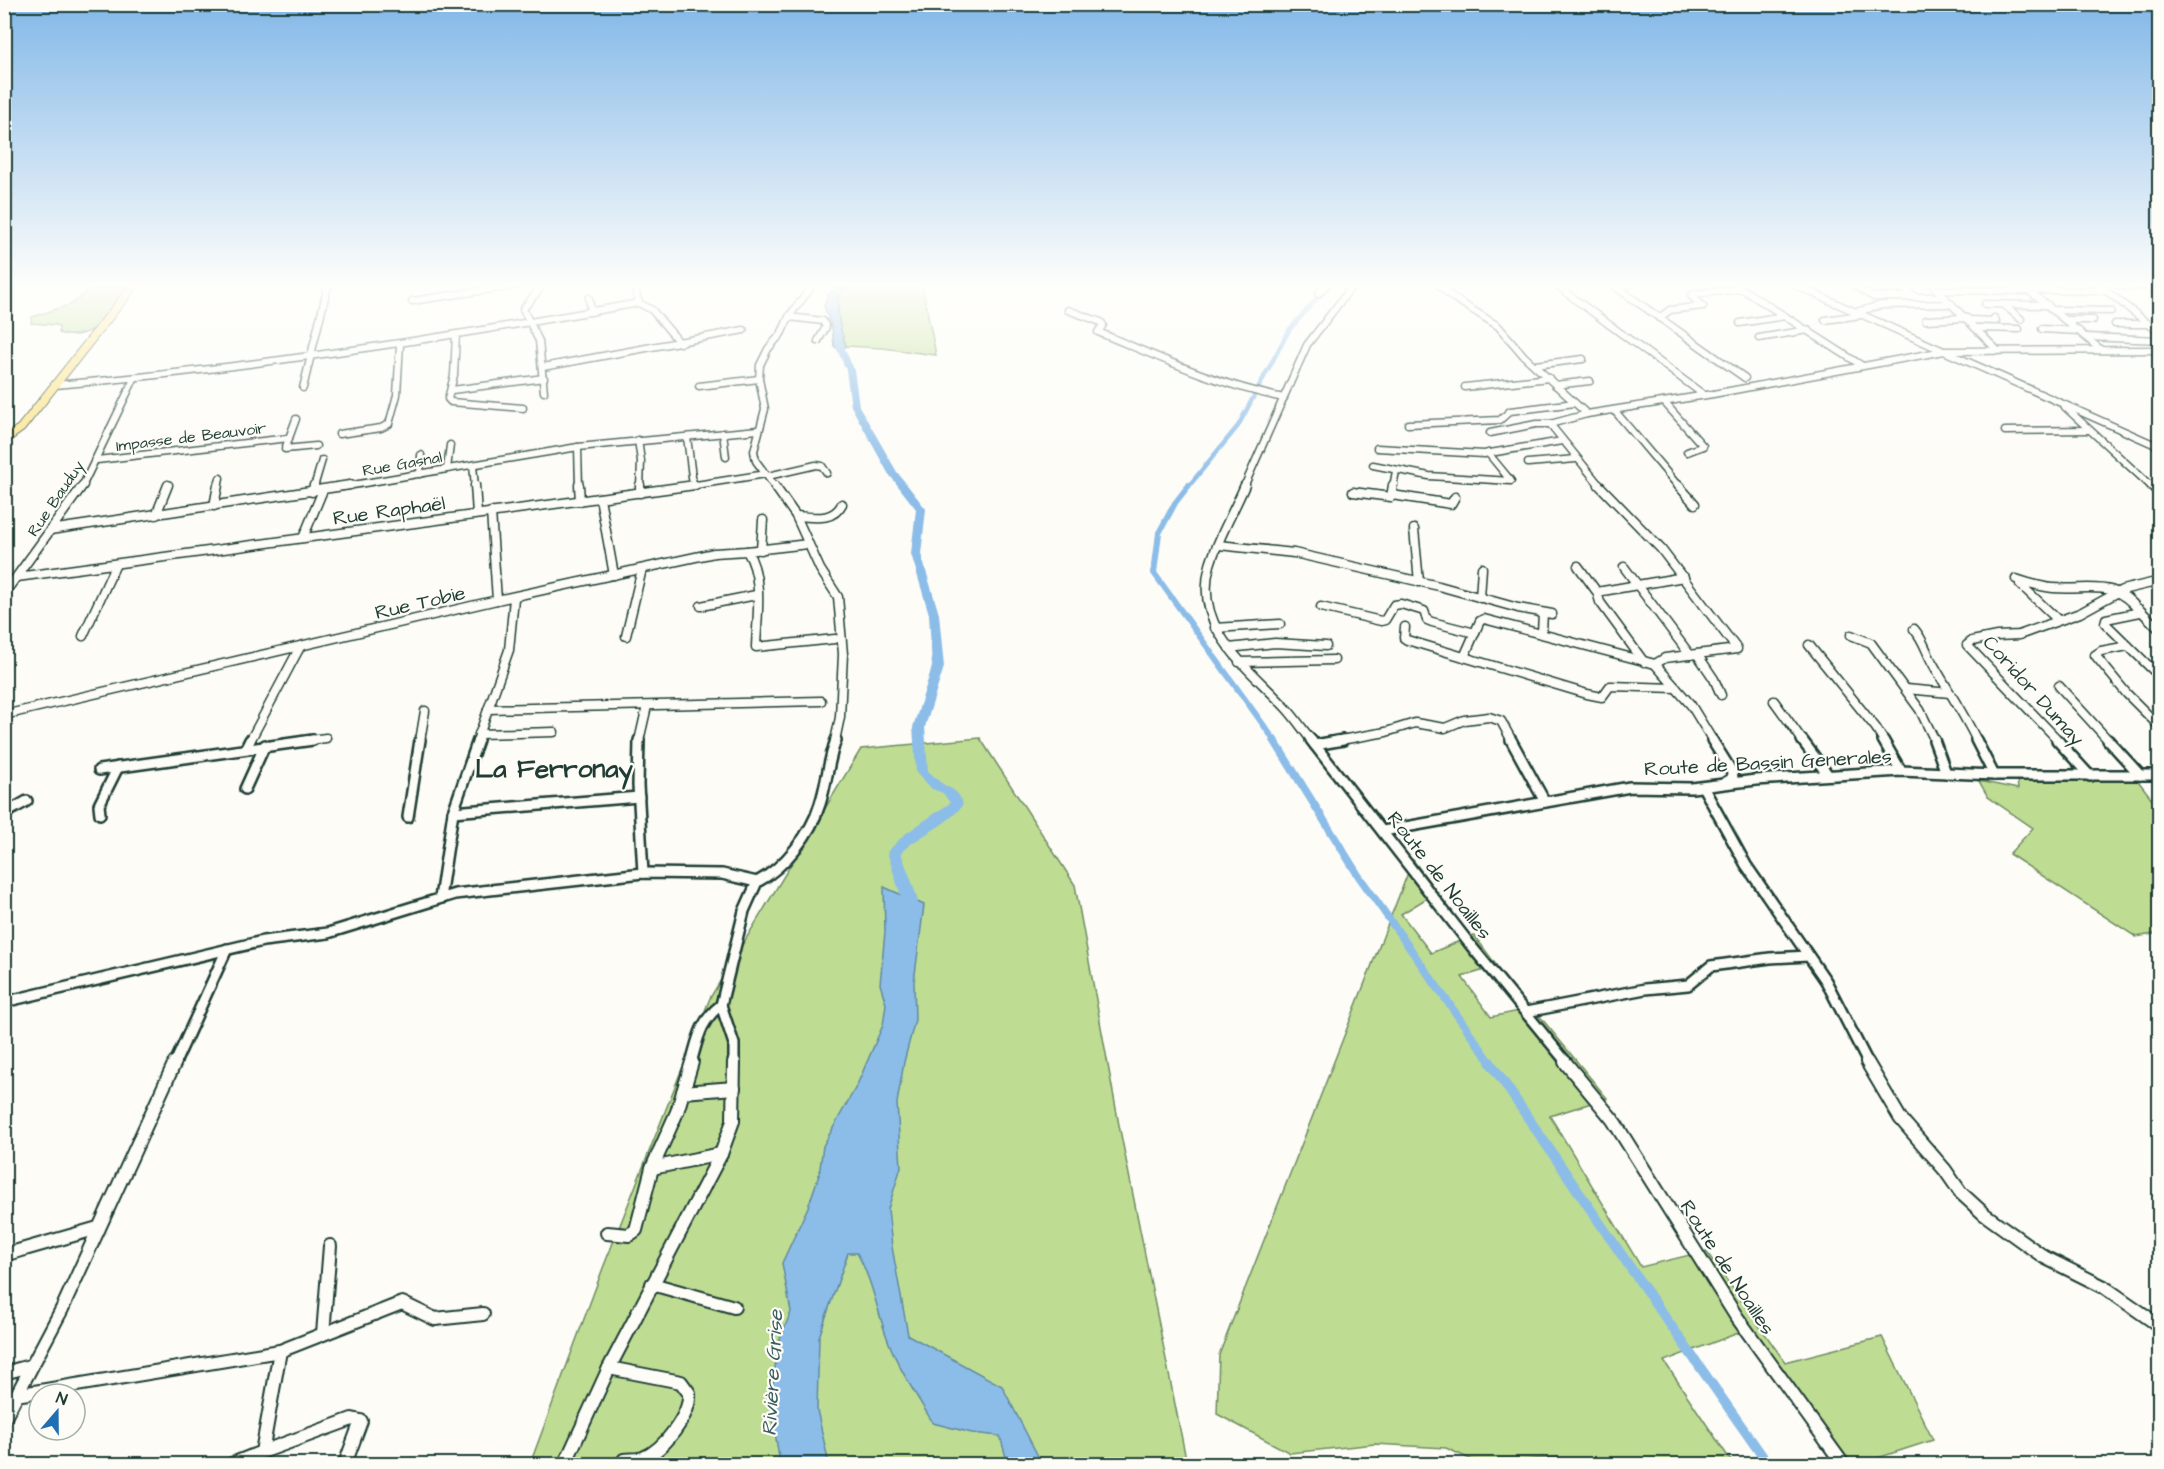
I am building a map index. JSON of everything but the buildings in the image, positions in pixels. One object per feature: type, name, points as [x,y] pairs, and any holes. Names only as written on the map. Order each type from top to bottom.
[{"type":"main road","points":[[4,440],[21,428],[80,354]]},
{"type":"street","points":[[303,388],[313,354]]},
{"type":"street","points":[[55,385],[134,379],[340,354]]},
{"type":"street","points":[[339,434],[381,428],[389,424],[397,395],[399,354]]},
{"type":"street","points":[[455,354],[452,390],[448,399],[461,404],[523,408]]},
{"type":"street","points":[[541,354],[544,392]]},
{"type":"street","points":[[543,367],[620,354]]},
{"type":"street","points":[[565,1464],[609,1368],[721,1154],[733,1121],[734,1044],[721,1005],[744,911],[757,882],[770,875],[813,824],[821,802],[840,717],[843,654],[838,597],[808,544],[805,531],[796,516],[756,461],[754,451],[765,409],[759,379],[760,365],[766,354]]},
{"type":"street","points":[[1147,354],[1187,371],[1251,392],[1284,398]]},
{"type":"street","name":"Route de Noailles","points":[[1303,354],[1210,565],[1206,596],[1215,628],[1239,662],[1288,710],[1613,1120],[1736,1316],[1843,1464]]},
{"type":"street","points":[[1524,354],[1587,414]]},
{"type":"street","points":[[1648,354],[1704,395]]},
{"type":"street","points":[[1710,354],[1745,378]]},
{"type":"street","points":[[1843,354],[1862,366]]},
{"type":"street","points":[[1490,433],[1536,424],[1550,424],[1587,414],[1930,354]]},
{"type":"street","points":[[1950,354],[2160,447]]},
{"type":"street","points":[[1535,365],[1583,359]]},
{"type":"street","points":[[452,390],[544,378]]},
{"type":"street","points":[[1465,387],[1549,378]]},
{"type":"street","name":"Rue Bauduy","points":[[4,594],[82,487],[97,460],[134,379]]},
{"type":"street","points":[[699,387],[759,379]]},
{"type":"street","points":[[1555,385],[1590,381]]},
{"type":"street","points":[[1664,402],[1702,444],[1688,452]]},
{"type":"street","points":[[1408,424],[1500,420],[1508,412],[1575,403]]},
{"type":"street","points":[[2063,404],[2088,430],[2160,494]]},
{"type":"street","points":[[1614,410],[1695,504]]},
{"type":"street","points":[[296,418],[286,450],[316,446]]},
{"type":"street","points":[[1550,424],[1576,459],[1661,549],[1737,649],[1665,658],[1655,664]]},
{"type":"street","name":"Rue Gasnal","points":[[50,530],[312,492],[578,447],[758,430]]},
{"type":"street","points":[[2005,431],[2088,430]]},
{"type":"street","points":[[723,433],[726,457]]},
{"type":"street","points":[[687,437],[693,485]]},
{"type":"street","name":"Impasse de Beauvoir","points":[[97,460],[289,438]]},
{"type":"street","points":[[638,440],[641,461],[640,493]]},
{"type":"street","points":[[1377,448],[1488,453],[1562,441]]},
{"type":"street","points":[[447,469],[450,445]]},
{"type":"street","points":[[578,447],[580,501]]},
{"type":"street","points":[[1373,465],[1396,471],[1511,481],[1488,453]]},
{"type":"street","points":[[420,474],[421,455]]},
{"type":"street","points":[[1528,463],[1576,459]]},
{"type":"street","points":[[312,492],[322,460]]},
{"type":"street","points":[[473,465],[477,514]]},
{"type":"street","name":"Rue Raphaël","points":[[17,577],[640,493],[767,475],[816,465],[823,467],[828,473]]},
{"type":"street","points":[[1392,495],[1396,471]]},
{"type":"street","points":[[214,506],[220,478]]},
{"type":"street","points":[[156,514],[168,485]]},
{"type":"street","points":[[303,538],[323,490]]},
{"type":"street","points":[[1353,492],[1451,504],[1455,497]]},
{"type":"street","points":[[600,498],[614,575]]},
{"type":"street","points":[[796,516],[832,516],[838,513],[842,504]]},
{"type":"street","points":[[491,512],[497,600]]},
{"type":"street","points":[[761,550],[763,520]]},
{"type":"street","points":[[1414,529],[1419,582]]},
{"type":"street","name":"Rue Tobie","points":[[4,715],[497,600],[642,569],[714,554],[808,544]]},
{"type":"street","points":[[1219,545],[1294,553],[1543,614],[1552,614]]},
{"type":"street","points":[[747,551],[755,563],[756,647],[835,639]]},
{"type":"street","points":[[83,636],[116,564]]},
{"type":"street","points":[[1578,566],[1596,592],[1600,602],[1644,662]]},
{"type":"street","points":[[1624,567],[1642,593],[1714,679],[1721,695]]},
{"type":"street","points":[[1480,598],[1482,568]]},
{"type":"street","points":[[626,636],[642,569]]},
{"type":"street","points":[[1596,592],[1684,578]]},
{"type":"street","name":"Coridor Dumay","points":[[2090,776],[2019,696],[1967,645],[1977,640],[1997,636],[2019,635],[2080,612],[2119,592],[2160,581]]},
{"type":"street","points":[[2021,584],[2043,587]]},
{"type":"street","points":[[2021,584],[2077,588],[2097,586],[2119,592],[2160,630]]},
{"type":"street","points":[[2021,584],[2058,620]]},
{"type":"street","points":[[701,606],[756,595]]},
{"type":"street","points":[[440,898],[453,812],[509,650],[514,598]]},
{"type":"street","points":[[1321,608],[1381,621],[1385,620],[1394,605],[1401,604],[1424,611],[1427,620],[1432,622],[1475,633]]},
{"type":"street","points":[[2139,609],[2138,613],[2104,621],[2160,676]]},
{"type":"street","points":[[1542,632],[1543,614]]},
{"type":"street","points":[[1464,657],[1480,621],[1484,619],[1542,632],[1597,651],[1655,664],[1691,705],[1732,771],[1733,778],[1723,784]]},
{"type":"street","points":[[1215,628],[1280,624]]},
{"type":"street","points":[[1405,627],[1405,639],[1599,697],[1603,696],[1610,686],[1676,688]]},
{"type":"street","points":[[1914,629],[1921,637],[1931,661],[1994,775]]},
{"type":"street","points":[[1851,635],[1872,643],[1905,689],[1931,731],[1946,773]]},
{"type":"street","points":[[1229,648],[1275,643],[1326,646]]},
{"type":"street","points":[[1809,645],[1876,728],[1901,771]]},
{"type":"street","points":[[2128,646],[2102,651],[2095,655],[2127,694],[2160,727]]},
{"type":"street","points":[[246,748],[300,647]]},
{"type":"street","points":[[1239,662],[1334,660]]},
{"type":"street","points":[[2059,686],[2139,775]]},
{"type":"street","points":[[1905,689],[1950,693]]},
{"type":"street","points":[[488,709],[821,701]]},
{"type":"street","points":[[1774,701],[1828,775]]},
{"type":"street","points":[[643,873],[638,744],[646,706]]},
{"type":"street","points":[[408,817],[425,711]]},
{"type":"street","points":[[1315,745],[1386,732],[1415,723],[1444,728],[1464,720],[1496,717],[1501,721],[1545,802]]},
{"type":"street","points":[[479,734],[554,732]]},
{"type":"street","points":[[99,770],[326,738]]},
{"type":"street","points":[[245,789],[265,745]]},
{"type":"street","points":[[100,814],[99,805],[118,767]]},
{"type":"street","name":"Route de Bassin Generales","points":[[1383,831],[1630,787],[1703,787],[1828,775],[1901,771],[1994,775],[2060,773],[2090,776],[2160,775]]},
{"type":"street","points":[[1703,787],[1746,865],[1826,981],[1882,1090],[1900,1118],[1961,1193],[1984,1214],[2044,1257],[2104,1287],[2160,1326]]},
{"type":"street","points":[[453,812],[639,797]]},
{"type":"street","points":[[4,814],[27,801]]},
{"type":"street","points":[[4,1002],[263,941],[328,933],[454,894],[643,873],[722,874],[757,882]]},
{"type":"street","points":[[4,1419],[62,1309],[227,949]]},
{"type":"street","points":[[1526,1012],[1645,989],[1688,985],[1711,966],[1770,958],[1808,956]]},
{"type":"street","points":[[607,1233],[629,1235],[636,1230],[652,1168],[677,1112],[703,1023],[709,1014],[721,1005]]},
{"type":"street","points":[[684,1092],[734,1088]]},
{"type":"street","points":[[652,1168],[721,1154]]},
{"type":"street","points":[[4,1255],[98,1228]]},
{"type":"street","points":[[323,1334],[330,1246]]},
{"type":"street","points":[[652,1284],[734,1307]]},
{"type":"street","points":[[16,1395],[280,1351],[402,1303],[435,1319],[483,1314]]},
{"type":"street","points":[[262,1452],[280,1351]]},
{"type":"street","points":[[4,1373],[30,1366]]},
{"type":"street","points":[[609,1368],[681,1382],[690,1393],[685,1416],[659,1447],[646,1456],[624,1460]]},
{"type":"street","points":[[232,1464],[352,1419],[361,1421],[345,1464]]},
{"type":"green space","points":[[980,738],[1075,885],[1119,1125],[1187,1464],[530,1464],[603,1268],[710,998],[861,749]]},
{"type":"green space","points":[[2016,771],[2132,773],[2159,808],[2159,933],[2136,937],[2009,854],[2033,828],[1988,797],[1979,781],[2018,789]]},
{"type":"green space","points":[[1413,860],[1437,892],[1401,914],[1431,953],[1474,935],[1497,966],[1462,977],[1491,1017],[1533,1008],[1607,1098],[1550,1116],[1641,1267],[1706,1251],[1785,1362],[1882,1337],[1933,1440],[1859,1464],[1834,1464],[1741,1332],[1664,1361],[1733,1464],[1570,1464],[1559,1457],[1481,1464],[1446,1448],[1375,1444],[1290,1453],[1217,1414],[1219,1355]]},
{"type":"water","points":[[884,887],[924,905],[914,982],[915,1020],[904,1062],[897,1103],[901,1167],[888,1209],[892,1247],[908,1335],[1002,1386],[1042,1464],[1008,1464],[1000,1436],[972,1433],[933,1423],[895,1356],[862,1262],[857,1253],[848,1253],[819,1337],[817,1410],[829,1464],[780,1464],[770,1400],[779,1341],[791,1312],[782,1263],[808,1207],[819,1175],[823,1146],[857,1085],[883,1025],[886,1004],[880,984],[885,932]]},
{"type":"waterway","name":"Rivière Grise","points":[[843,354],[850,370],[855,406],[893,473],[921,509],[916,554],[934,614],[938,667],[919,727],[922,772],[936,786],[947,790],[954,796],[957,804],[942,817],[901,844],[894,852],[913,915]]},
{"type":"waterway","points":[[1188,487],[1238,426],[1276,354]]},
{"type":"waterway","points":[[1189,485],[1175,503],[1159,533],[1154,573],[1275,741]]},
{"type":"waterway","points":[[1274,740],[1358,875],[1491,1063]]},
{"type":"waterway","points":[[1490,1062],[1768,1464]]},
{"type":"district","name":"La Ferronay","points":[[554,768]]}]
